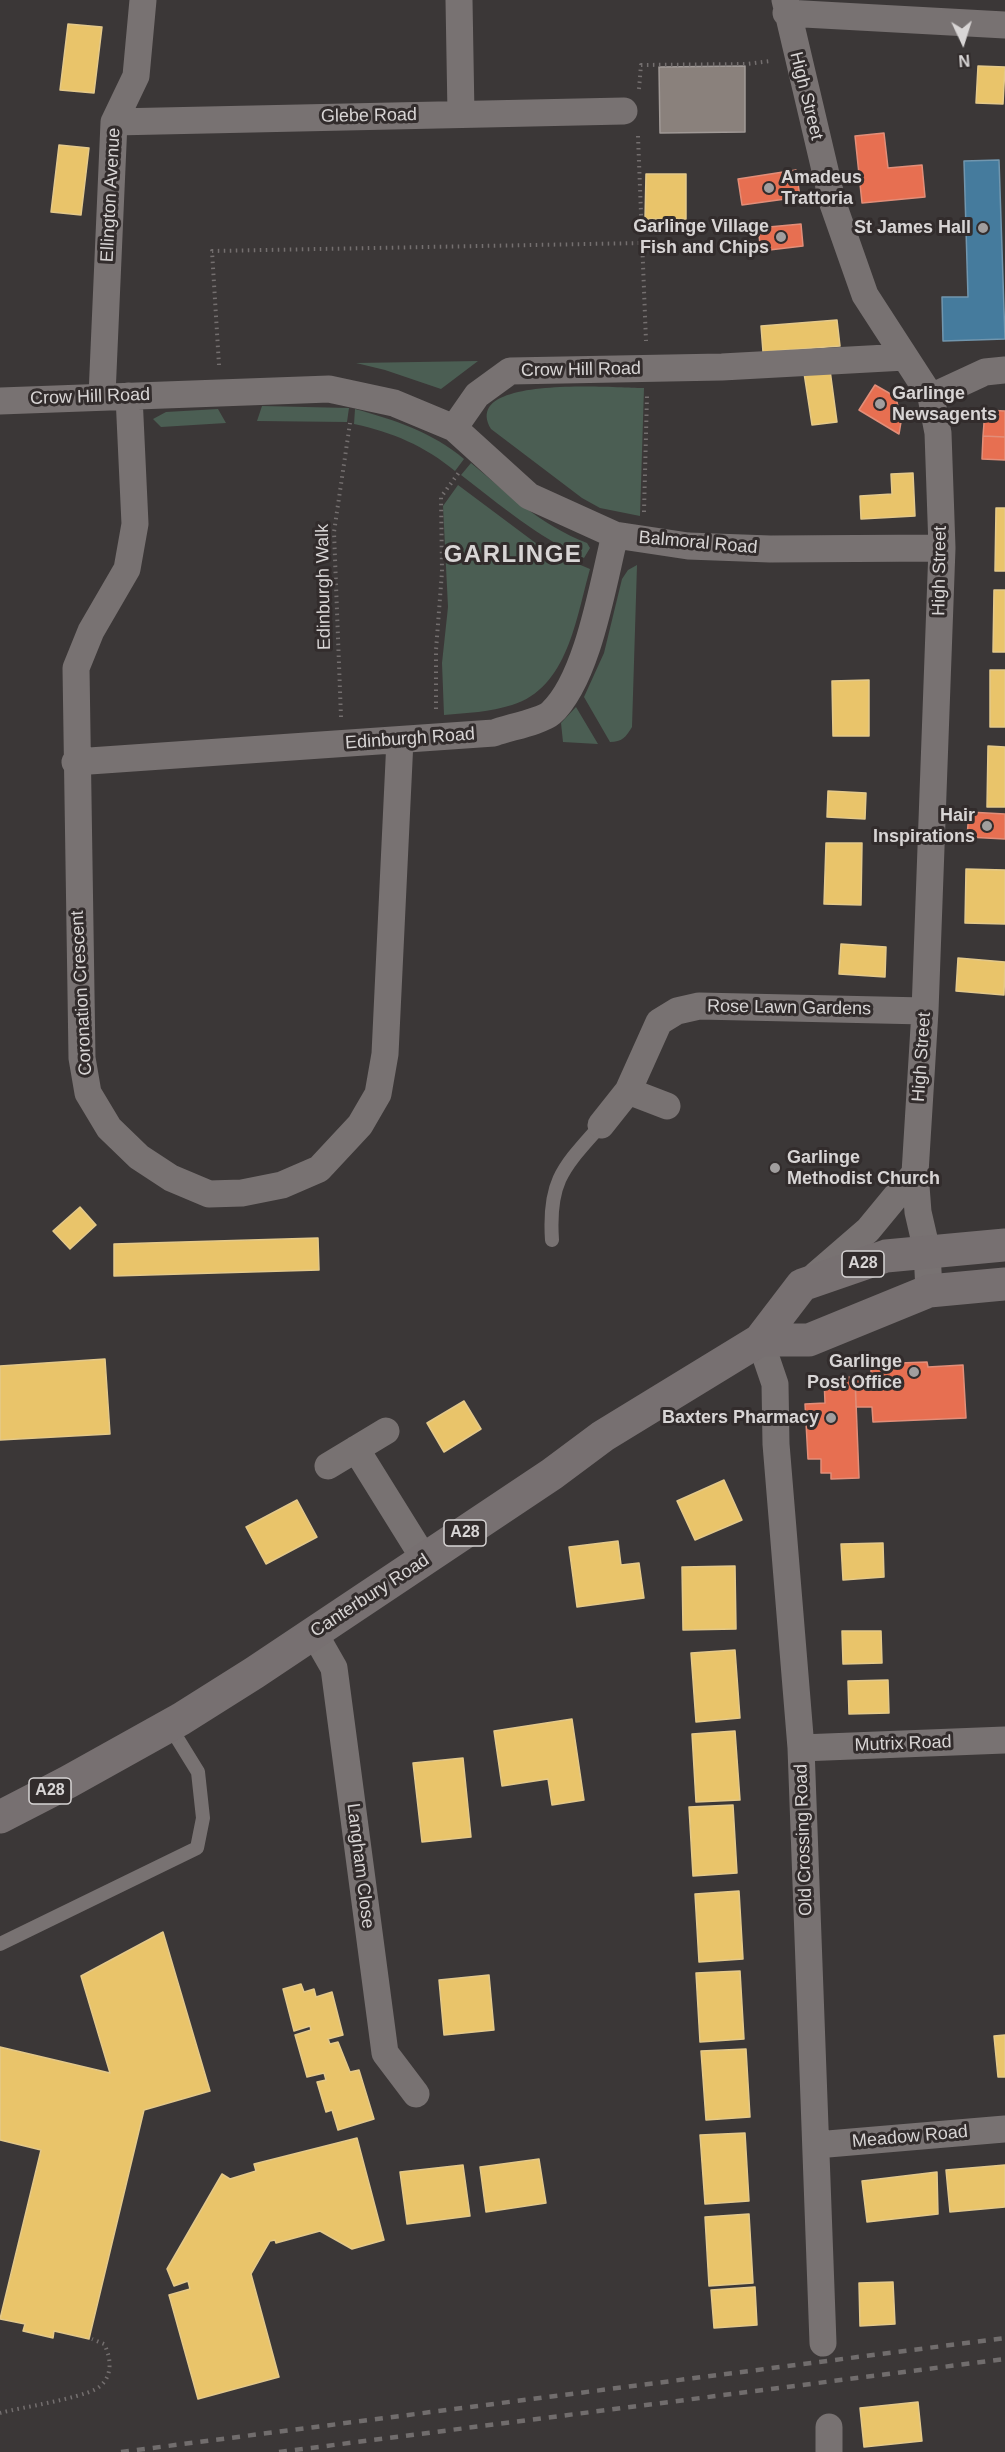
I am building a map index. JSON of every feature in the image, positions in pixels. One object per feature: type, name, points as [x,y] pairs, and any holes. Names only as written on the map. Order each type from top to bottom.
[{"type":"highway","name":"A28","points":[[802,1285],[886,1256],[1005,1245]]},
{"type":"highway","points":[[760,1340],[809,1340],[929,1291],[1005,1284]]},
{"type":"highway","name":"Canterbury Road","points":[[0,1817],[169,1725],[425,1560],[603,1436],[760,1340],[802,1285]]},
{"type":"street","name":"Ellington Avenue","points":[[102,395],[114,122],[136,76],[142,0]]},
{"type":"street","points":[[459,0],[461,114]]},
{"type":"street","points":[[785,7],[1005,26]]},
{"type":"street","name":"High Street","points":[[785,7],[833,204],[865,295],[931,397],[938,434],[942,548],[925,1011],[915,1173],[918,1212],[927,1251],[929,1291]]},
{"type":"street","name":"Glebe Road","points":[[114,122],[461,114],[631,105]]},
{"type":"street","name":"Crow Hill Road","points":[[0,400],[329,388],[394,403],[454,428],[477,395],[510,371],[648,368],[905,357]]},
{"type":"street","points":[[931,397],[985,372],[1005,370]]},
{"type":"street","name":"Coronation Crescent","points":[[129,396],[135,524],[127,568],[91,631],[76,668],[75,762],[82,1058],[88,1093],[109,1128],[139,1157],[171,1178],[209,1194],[242,1193],[282,1185],[319,1169],[360,1125],[378,1094],[386,1054],[400,741]]},
{"type":"street","name":"Balmoral Road","points":[[454,428],[529,496],[615,535],[688,546],[942,548]]},
{"type":"street","name":"Edinburgh Road","points":[[75,762],[494,733],[550,714],[570,685],[590,639],[615,535]]},
{"type":"street","name":"Rose Lawn Gardens","points":[[601,1125],[628,1091],[659,1022],[677,1011],[699,1006],[925,1011]]},
{"type":"street","points":[[628,1091],[668,1106]]},
{"type":"street","points":[[802,1285],[836,1260],[868,1230],[915,1173]]},
{"type":"street","name":"Old Crossing Road","points":[[760,1340],[775,1384],[776,1443],[801,1748],[823,2343]]},
{"type":"street","points":[[328,1466],[386,1431]]},
{"type":"street","points":[[356,1449],[425,1560]]},
{"type":"street","name":"Langham Close","points":[[314,1633],[334,1668],[385,2053],[416,2094]]},
{"type":"street","name":"Mutrix Road","points":[[801,1748],[1005,1740]]},
{"type":"street","name":"Meadow Road","points":[[816,2145],[1005,2129]]},
{"type":"lane","points":[[552,1240],[554,1188],[563,1169],[601,1125]]},
{"type":"lane","points":[[0,1944],[197,1848],[203,1818],[198,1772],[169,1725]]},
{"type":"path","points":[[631,105],[641,65],[746,64],[797,58]]},
{"type":"path","points":[[638,135],[648,368],[643,540]]},
{"type":"path","points":[[221,393],[212,250],[642,243]]},
{"type":"path","name":"Edinburgh Walk","points":[[342,745],[334,532],[354,394]]},
{"type":"path","points":[[436,737],[436,650],[442,572],[441,497],[476,448]]},
{"type":"path","points":[[0,2413],[96,2389],[108,2374],[111,2364],[104,2344],[92,2339]]},
{"type":"green space","points":[[478,361],[441,389],[356,363]]},
{"type":"green space","points":[[576,386],[644,388],[640,516],[600,508],[582,498],[491,429],[487,411],[498,399],[518,392]]},
{"type":"green space","points":[[262,406],[349,408],[347,422],[257,421]]},
{"type":"green space","points":[[218,409],[226,423],[161,427],[153,419],[166,412]]},
{"type":"green space","points":[[355,409],[426,434],[464,459],[455,471],[420,447],[382,431],[354,424]]},
{"type":"green space","points":[[471,463],[540,518],[570,536],[587,543],[590,548],[584,558],[535,531],[461,475]]},
{"type":"green space","points":[[458,485],[545,550],[590,569],[567,649],[558,667],[546,683],[531,696],[512,705],[487,711],[444,715],[442,663],[448,607],[443,506]]},
{"type":"green space","points":[[637,565],[632,727],[623,738],[610,742],[584,697],[604,653],[622,579],[628,570]]},
{"type":"green space","points":[[576,707],[598,744],[563,742],[561,723]]},
{"type":"building: Homes","points":[[68,24],[102,27],[94,93],[60,90]]},
{"type":"building: Homes","points":[[978,66],[1005,67],[1003,104],[976,103]]},
{"type":"building: Homes","points":[[59,145],[89,148],[81,215],[51,212]]},
{"type":"building: Homes","points":[[646,174],[686,174],[686,219],[645,219]]},
{"type":"building: Homes","points":[[837,320],[840,346],[763,352],[761,326]]},
{"type":"building: Homes","points":[[830,370],[837,422],[812,425],[804,373]]},
{"type":"building: Homes","points":[[913,473],[915,516],[861,519],[860,496],[892,494],[891,474]]},
{"type":"building: Homes","points":[[996,508],[1005,508],[1005,571],[995,571]]},
{"type":"building: Homes","points":[[994,590],[1005,590],[1005,652],[993,652]]},
{"type":"building: Homes","points":[[990,670],[1005,670],[1005,727],[990,727]]},
{"type":"building: Homes","points":[[869,680],[869,736],[833,736],[832,681]]},
{"type":"building: Homes","points":[[988,746],[1005,747],[1005,807],[987,807]]},
{"type":"building: Homes","points":[[828,791],[866,793],[865,819],[827,817]]},
{"type":"building: Homes","points":[[826,843],[862,843],[861,905],[824,904]]},
{"type":"building: Homes","points":[[966,869],[1005,870],[1005,924],[965,923]]},
{"type":"building: Homes","points":[[841,944],[886,947],[885,977],[839,974]]},
{"type":"building: Homes","points":[[958,958],[1005,962],[1004,995],[956,991]]},
{"type":"building: Homes","points":[[80,1207],[96,1225],[70,1249],[53,1231]]},
{"type":"building: Homes","points":[[318,1238],[319,1270],[114,1276],[114,1244]]},
{"type":"building: Homes","points":[[105,1359],[110,1434],[0,1440],[0,1366]]},
{"type":"building: Homes","points":[[464,1401],[481,1429],[444,1452],[427,1423]]},
{"type":"building: Homes","points":[[724,1480],[742,1520],[695,1540],[677,1501]]},
{"type":"building: Homes","points":[[297,1500],[317,1537],[266,1564],[246,1527]]},
{"type":"building: Homes","points":[[618,1541],[621,1565],[639,1563],[644,1598],[577,1607],[569,1547]]},
{"type":"building: Homes","points":[[883,1543],[884,1577],[843,1580],[841,1544]]},
{"type":"building: Homes","points":[[735,1566],[736,1629],[683,1630],[682,1567]]},
{"type":"building: Homes","points":[[842,1631],[881,1631],[882,1663],[843,1664]]},
{"type":"building: Homes","points":[[735,1650],[740,1718],[696,1722],[691,1653]]},
{"type":"building: Homes","points":[[888,1680],[889,1713],[849,1714],[848,1681]]},
{"type":"building: Homes","points":[[572,1719],[584,1800],[552,1805],[548,1779],[502,1786],[494,1731]]},
{"type":"building: Homes","points":[[735,1731],[740,1800],[696,1802],[692,1734]]},
{"type":"building: Homes","points":[[463,1758],[471,1837],[422,1842],[413,1763]]},
{"type":"building: Homes","points":[[733,1805],[737,1873],[693,1876],[689,1807]]},
{"type":"building: Homes","points":[[739,1891],[743,1959],[699,1962],[695,1894]]},
{"type":"building: Homes","points":[[163,1932],[210,2091],[144,2110],[89,2339],[54,2331],[53,2338],[23,2331],[25,2324],[0,2319],[41,2150],[0,2140],[0,2047],[110,2073],[81,1976]]},
{"type":"building: Homes","points":[[740,1971],[744,2039],[700,2042],[696,1973]]},
{"type":"building: Homes","points":[[489,1975],[494,2030],[444,2035],[439,1980]]},
{"type":"building: Homes","points":[[301,1984],[304,1992],[314,1989],[316,1997],[332,1992],[343,2035],[328,2039],[330,2044],[338,2042],[350,2072],[359,2070],[374,2119],[338,2130],[332,2110],[326,2112],[317,2082],[326,2080],[324,2073],[307,2077],[295,2035],[311,2030],[310,2026],[294,2031],[283,1989]]},
{"type":"building: Homes","points":[[1005,2035],[1005,2077],[998,2077],[994,2036]]},
{"type":"building: Homes","points":[[746,2049],[750,2117],[706,2120],[701,2051]]},
{"type":"building: Homes","points":[[745,2133],[749,2201],[705,2204],[700,2135]]},
{"type":"building: Homes","points":[[357,2138],[384,2240],[352,2249],[320,2231],[276,2243],[275,2240],[270,2241],[251,2274],[279,2377],[198,2399],[169,2295],[190,2289],[188,2281],[174,2286],[167,2269],[222,2174],[230,2179],[256,2171],[254,2164]]},
{"type":"building: Homes","points":[[539,2159],[546,2203],[486,2212],[480,2167]]},
{"type":"building: Homes","points":[[463,2165],[470,2216],[407,2224],[400,2172]]},
{"type":"building: Homes","points":[[1005,2165],[1005,2207],[950,2212],[946,2170]]},
{"type":"building: Homes","points":[[937,2172],[938,2214],[867,2222],[862,2181]]},
{"type":"building: Homes","points":[[749,2214],[753,2283],[709,2286],[705,2217]]},
{"type":"building: Homes","points":[[893,2282],[895,2324],[860,2326],[859,2283]]},
{"type":"building: Homes","points":[[755,2287],[757,2325],[714,2328],[711,2290]]},
{"type":"building: Homes","points":[[918,2402],[922,2441],[864,2447],[860,2408]]},
{"type":"building: Shops","points":[[884,133],[888,168],[922,165],[925,197],[862,203],[855,136]]},
{"type":"building: Shops","name":"Amadeus Trattoria","points":[[796,170],[800,197],[742,205],[738,179]]},
{"type":"building: Shops","name":"Garlinge Village Fish and Chips","points":[[801,224],[803,246],[761,251],[758,228]]},
{"type":"building: Shops","name":"Garlinge Newsagents","points":[[875,385],[896,397],[901,422],[899,434],[859,410]]},
{"type":"building: Shops","points":[[985,410],[1005,411],[1005,437],[983,436]]},
{"type":"building: Shops","points":[[983,436],[1005,437],[1005,460],[982,459]]},
{"type":"building: Shops","name":"Hair Inspirations","points":[[969,812],[1005,814],[1005,839],[967,837]]},
{"type":"building: Shops","points":[[927,1362],[928,1367],[963,1365],[966,1418],[873,1422],[872,1407],[856,1407],[855,1377],[871,1376],[871,1364]]},
{"type":"building: Shops","name":"Baxters Pharmacy","points":[[855,1377],[859,1478],[831,1479],[831,1473],[821,1473],[821,1459],[808,1459],[805,1404],[825,1403],[824,1378]]},
{"type":"building: Public","name":"St James Hall","points":[[999,160],[1005,339],[943,341],[942,297],[968,297],[964,161]]},
{"type":"building: Industry","points":[[745,66],[745,132],[660,133],[659,67]]},
{"type":"railway","points":[[121,2452],[1005,2338]]},
{"type":"railway","points":[[279,2452],[1005,2359]]},
{"type":"place","name":"Amadeus Trattoria","points":[[769,188]]},
{"type":"place","name":"St James Hall","points":[[983,228]]},
{"type":"place","name":"Garlinge Village Fish and Chips","points":[[781,237]]},
{"type":"place","name":"Garlinge Newsagents","points":[[880,404]]},
{"type":"place","name":"Hair Inspirations","points":[[987,826]]},
{"type":"place","name":"Garlinge Methodist Church","points":[[775,1168]]},
{"type":"place","name":"Garlinge Post Office","points":[[914,1372]]},
{"type":"place","name":"Baxters Pharmacy","points":[[831,1418]]},
{"type":"district","name":"GARLINGE","points":[[513,555]]}]
